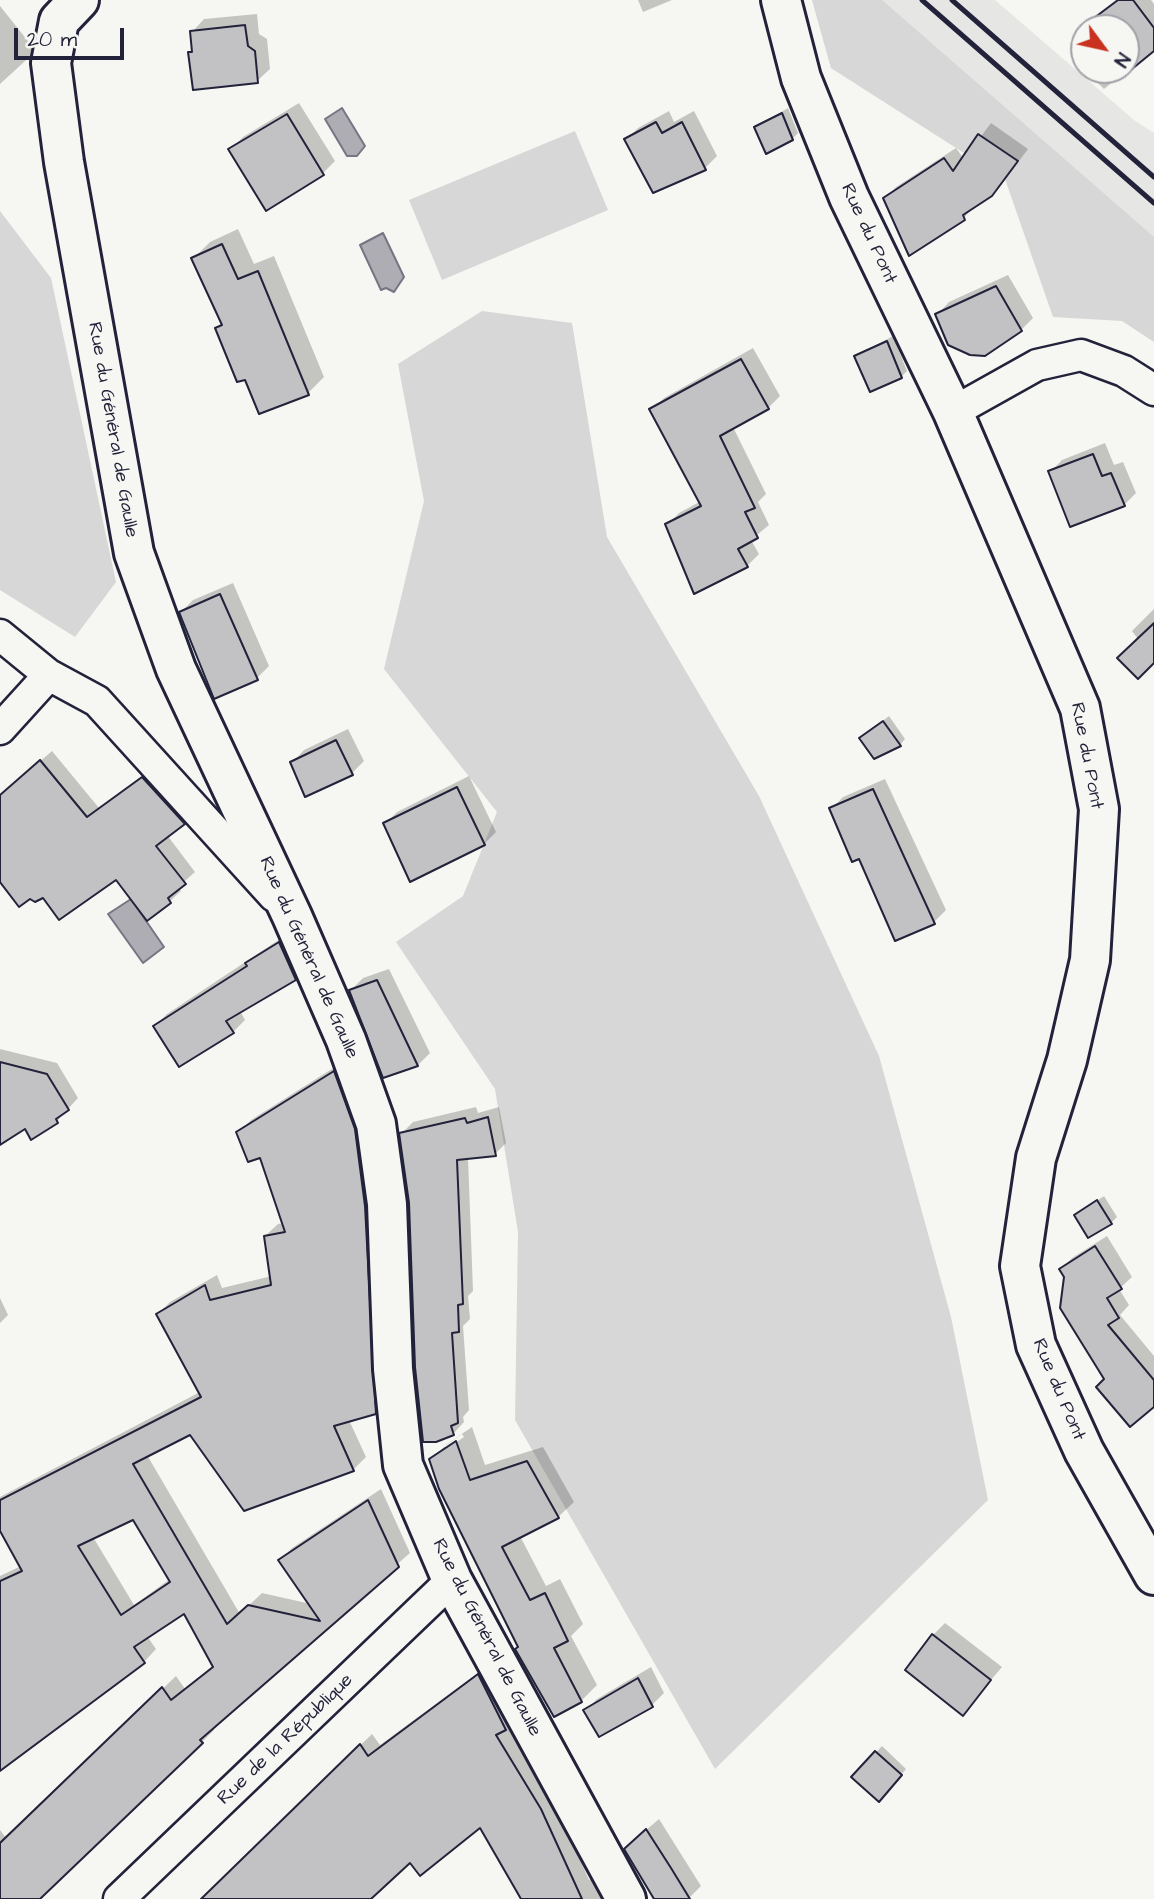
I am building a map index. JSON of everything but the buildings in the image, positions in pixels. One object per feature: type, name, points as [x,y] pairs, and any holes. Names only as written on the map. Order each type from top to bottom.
[{"type":"street","name":"Rue du Général de Gaulle","points":[[79,0],[60,21],[51,63],[64,162],[134,553],[176,669],[292,916],[346,1040],[376,1124],[387,1204],[393,1369],[403,1465],[452,1580],[564,1791],[626,1899]]},
{"type":"street","name":"Rue du Pont","points":[[781,0],[801,78],[849,197],[953,412],[1080,708],[1099,809],[1090,960],[1066,1060],[1036,1157],[1020,1266],[1036,1345],[1084,1451],[1154,1575]]},
{"type":"street","points":[[953,412],[1037,365],[1081,355],[1124,371],[1154,390]]},
{"type":"street","points":[[0,635],[50,675],[97,701],[292,916]]},
{"type":"street","points":[[0,729],[50,675]]},
{"type":"street","name":"Rue de la République","points":[[119,1899],[452,1580]]},
{"type":"shaded area","points":[[812,0],[995,0],[1070,65],[1070,84],[1092,84],[1134,120],[1154,133],[1154,246],[1051,209],[831,68]]},
{"type":"shaded area","points":[[812,0],[882,0],[1154,237],[1154,342],[1122,321],[1053,317],[1005,179],[831,68]]},
{"type":"shaded area","points":[[342,108],[365,146],[357,156],[347,156],[325,119]]},
{"type":"shaded area","points":[[575,131],[608,210],[442,280],[409,200]]},
{"type":"shaded area","points":[[0,211],[51,278],[116,582],[75,637],[0,590]]},
{"type":"shaded area","points":[[383,233],[404,277],[394,292],[386,288],[381,290],[360,245]]},
{"type":"shaded area","points":[[482,311],[572,323],[607,537],[759,796],[879,1056],[951,1317],[988,1500],[715,1769],[515,1420],[518,1232],[495,1089],[396,942],[463,896],[497,812],[384,669],[424,501],[398,364]]},
{"type":"shaded area","points":[[131,899],[164,947],[143,963],[108,914]]},
{"type":"railway","points":[[922,0],[1154,203]]},
{"type":"railway","points":[[952,0],[1154,177]]}]
